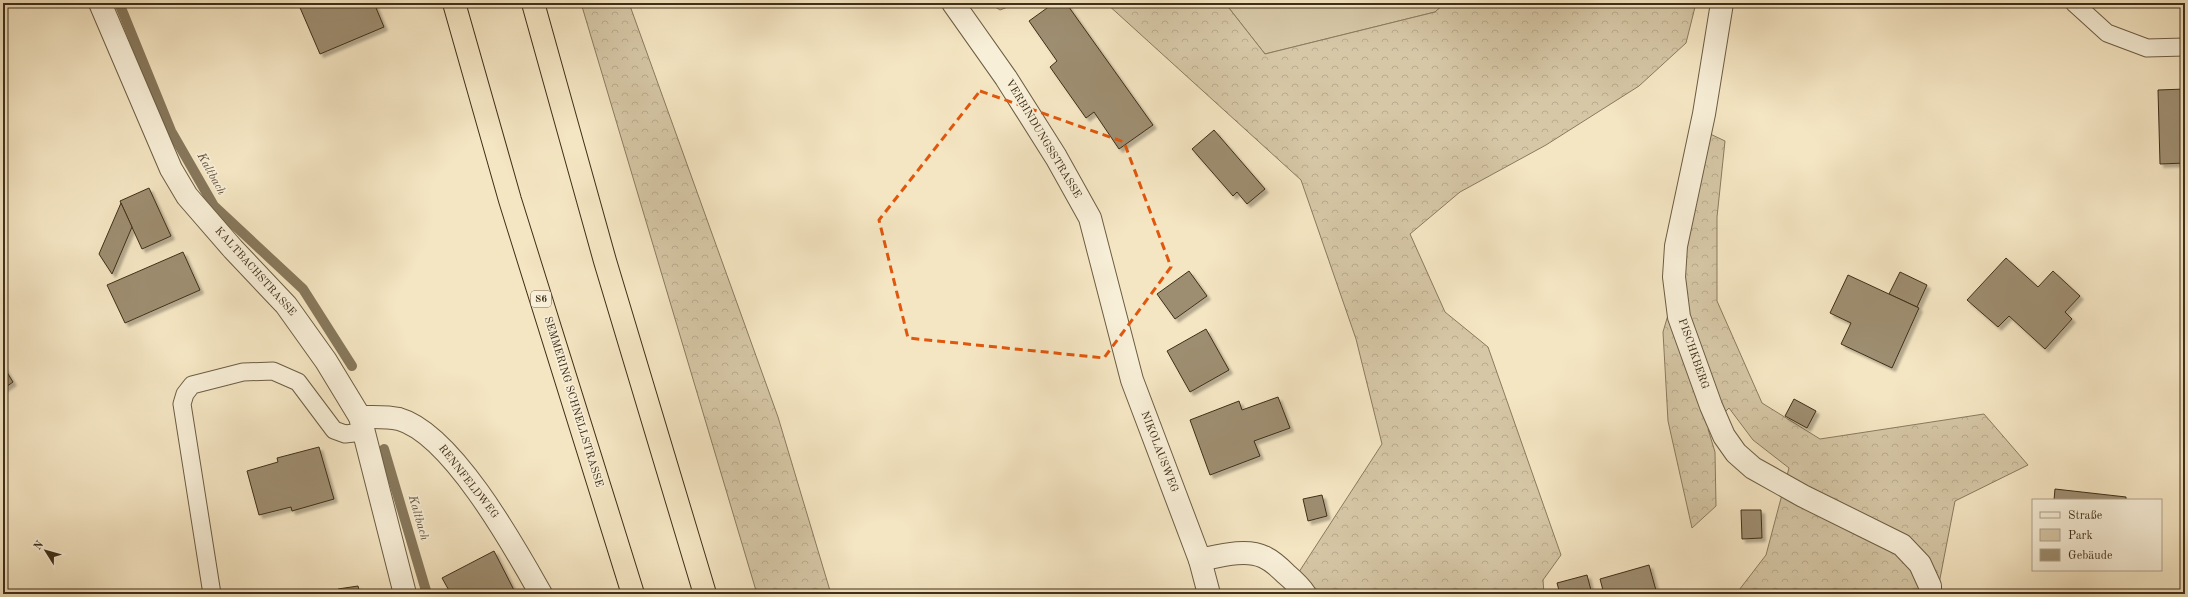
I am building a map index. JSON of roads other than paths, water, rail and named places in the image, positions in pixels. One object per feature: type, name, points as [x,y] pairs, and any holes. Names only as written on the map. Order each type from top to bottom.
[{"type":"highway","name":"SEMMERING SCHNELLSTRASSE","points":[[454,3],[512,207],[633,594]]},
{"type":"highway","points":[[533,3],[605,261],[705,594]]},
{"type":"street","name":"KALTBACHSTRASSE","points":[[100,3],[171,169],[188,196],[233,249],[286,305],[370,421],[405,594]]},
{"type":"street","name":"VERBINDUNGSSTRASSE","points":[[953,3],[1006,78],[1056,157],[1090,218],[1114,309]]},
{"type":"street","name":"PISCHKBERG","points":[[1722,3],[1704,114],[1676,246],[1674,277],[1679,317],[1711,406],[1724,436],[1736,453],[1753,468],[1790,489],[1902,545],[1920,564],[1930,586],[1930,594]]},
{"type":"street","name":"NIKOLAUSWEG","points":[[1114,309],[1132,380],[1200,560],[1209,594]]},
{"type":"street","name":"RENNFELDWEG","points":[[370,421],[400,419],[439,444],[499,522],[541,594]]},
{"type":"street","points":[[1200,560],[1232,554],[1256,554],[1265,557],[1301,587],[1306,594]]},
{"type":"lane","points":[[2074,3],[2107,32],[2147,48],[2185,48]]},
{"type":"lane","points":[[212,594],[182,404],[185,394],[192,385],[243,372],[273,371],[298,382],[334,430],[345,434],[370,421]]},
{"type":"waterway","name":"Kaltbach","points":[[119,3],[171,131],[214,206],[303,289],[352,366]]},
{"type":"waterway","name":"Kaltbach","points":[[384,449],[427,594]]}]
